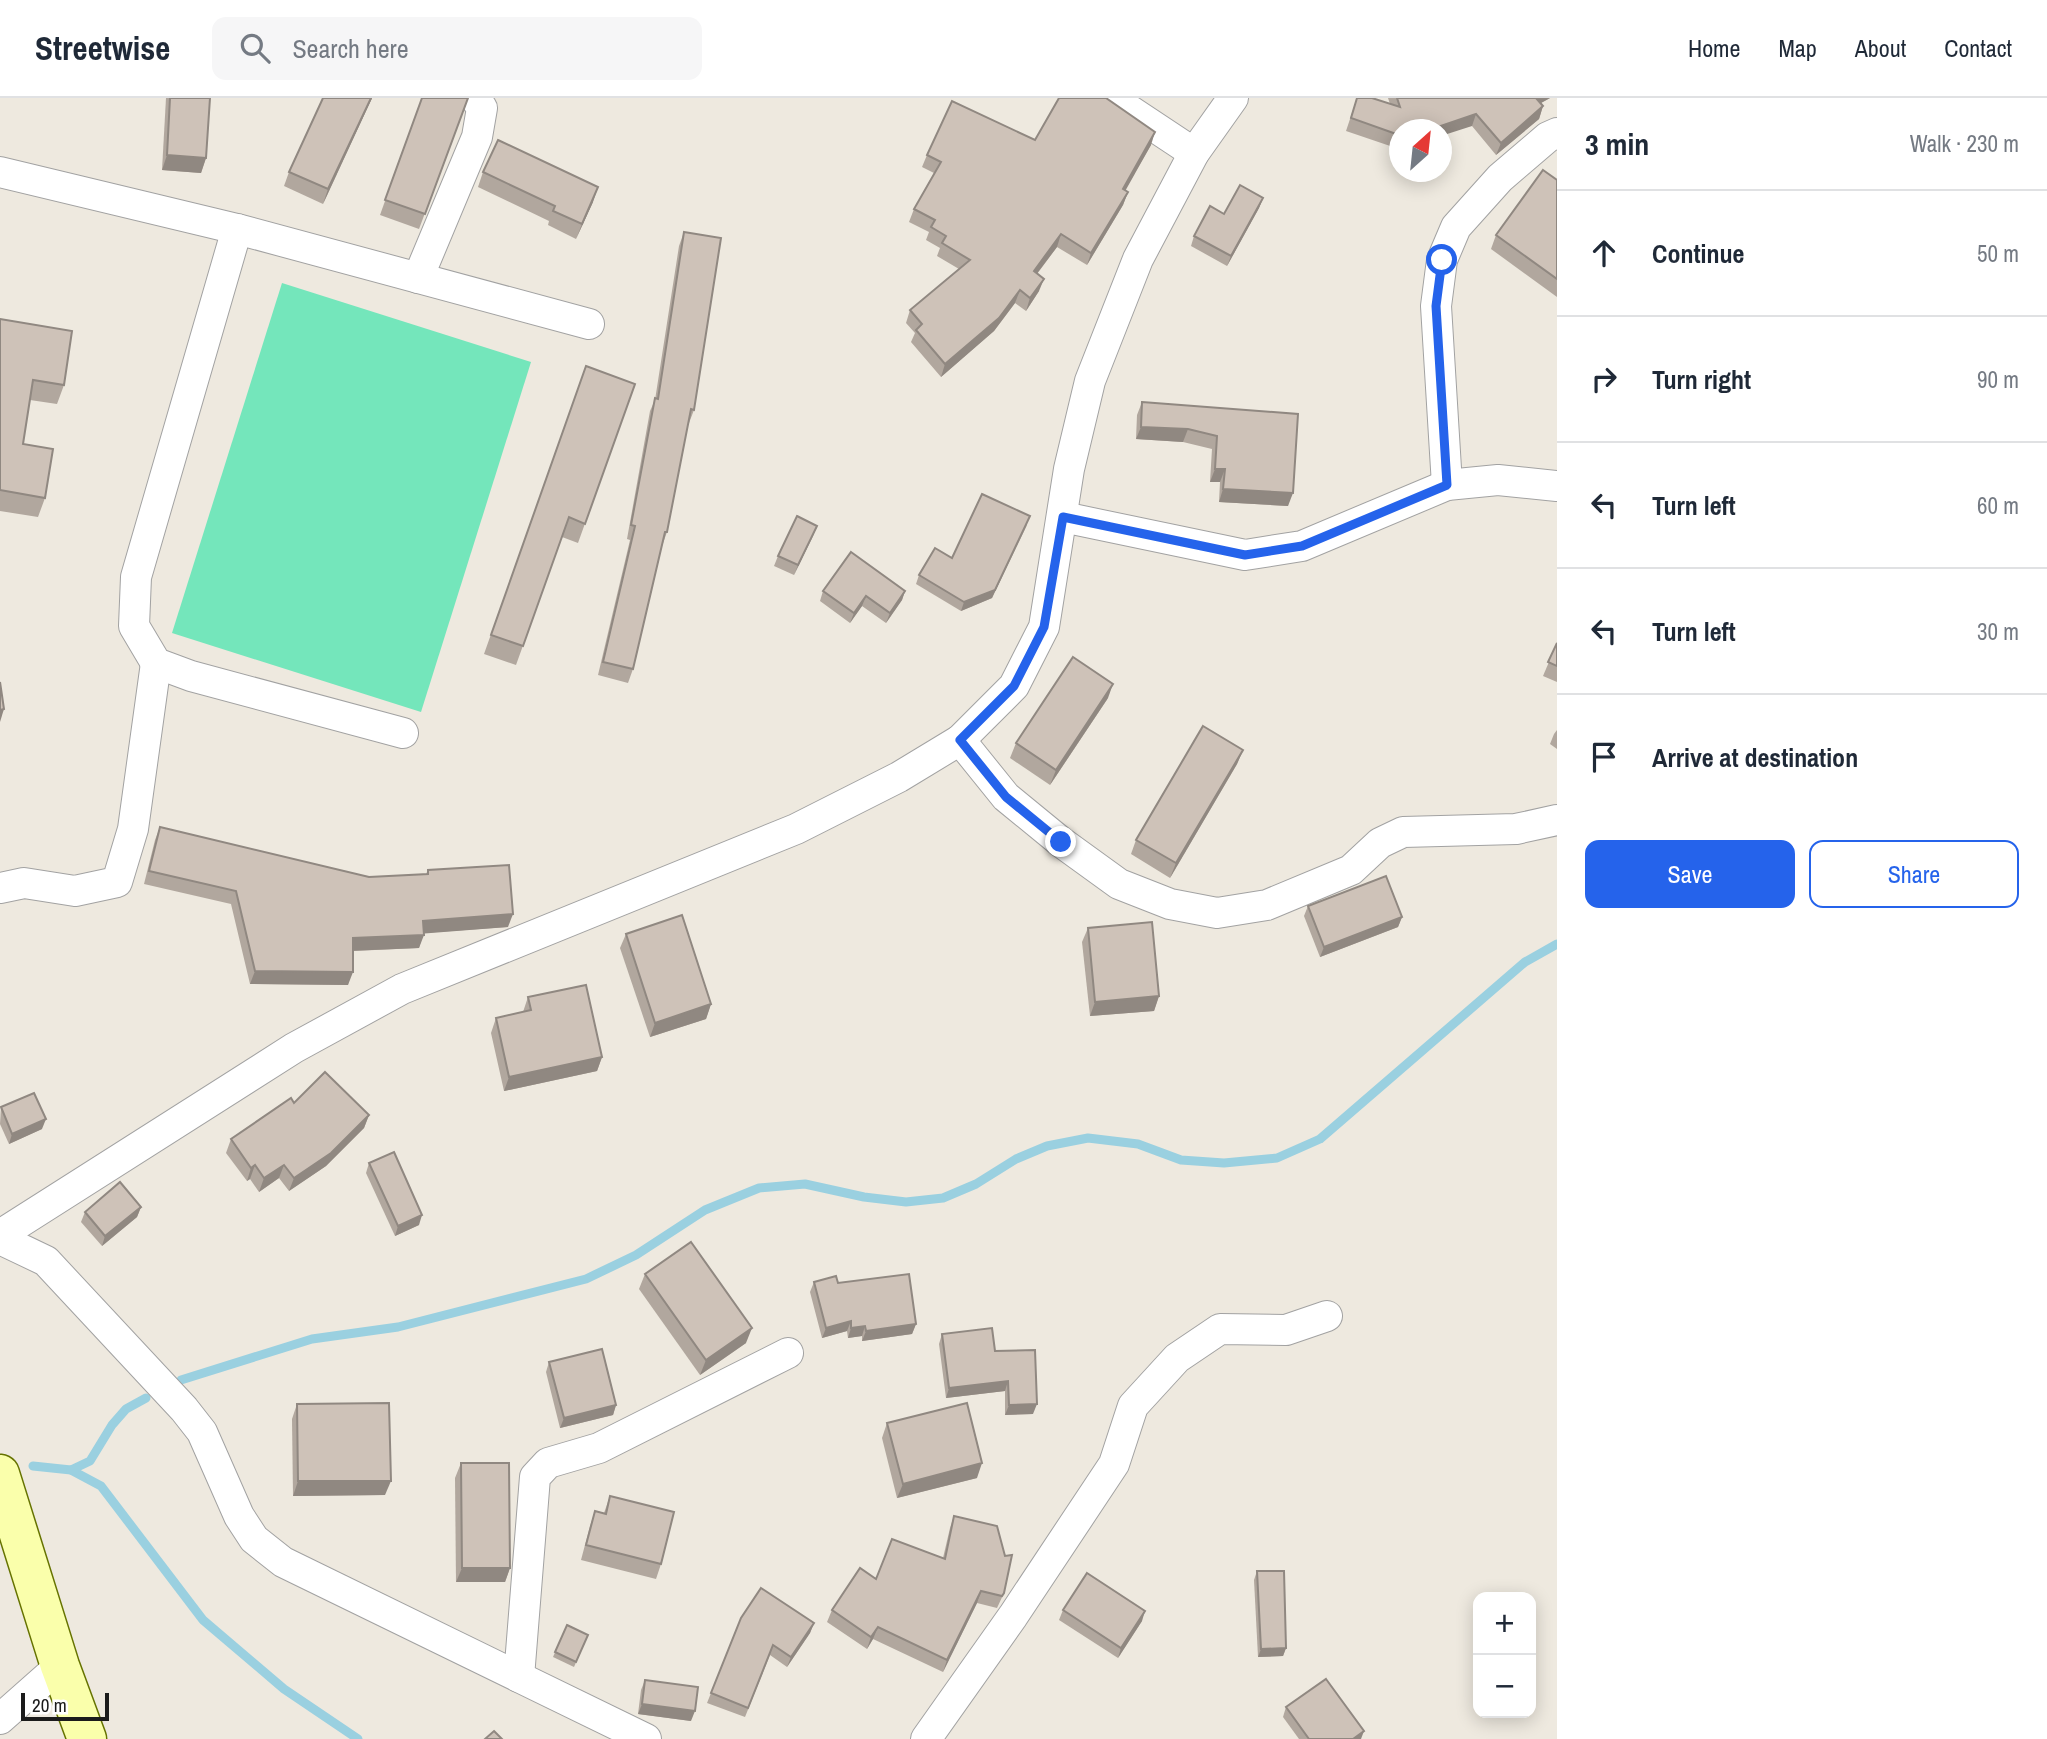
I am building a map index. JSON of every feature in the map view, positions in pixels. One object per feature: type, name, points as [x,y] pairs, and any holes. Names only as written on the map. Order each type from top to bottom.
[{"type":"street","points":[[418,278],[477,137],[482,108],[475,98]]},
{"type":"street","points":[[1111,98],[1194,153]]},
{"type":"street","points":[[646,1739],[283,1562],[254,1539],[239,1516],[202,1432],[184,1409],[46,1261],[0,1237],[294,1048],[402,989],[796,829],[899,776],[960,740],[1014,686],[1044,627],[1069,469],[1090,382],[1138,259],[1194,153],[1233,98]]},
{"type":"street","points":[[1447,485],[1436,306],[1442,260],[1456,227],[1500,178],[1548,137],[1557,133]]},
{"type":"street","points":[[0,172],[237,229],[589,324]]},
{"type":"street","points":[[0,888],[24,883],[75,891],[117,882],[133,829],[156,663],[134,626],[136,577],[237,229]]},
{"type":"street","points":[[1063,517],[1245,555],[1302,546],[1447,485],[1499,480],[1557,486]]},
{"type":"street","points":[[156,663],[191,676],[403,733]]},
{"type":"street","points":[[960,740],[1006,797],[1061,842],[1119,884],[1170,904],[1217,913],[1267,905],[1351,870],[1380,843],[1403,832],[1516,829],[1557,820]]},
{"type":"street","points":[[926,1739],[1013,1616],[1114,1464],[1133,1406],[1177,1358],[1220,1329],[1286,1330],[1327,1316]]},
{"type":"street","points":[[519,1677],[535,1477],[548,1463],[599,1448],[788,1353]]},
{"type":"street","points":[[0,1474],[60,1666],[87,1739]]},
{"type":"street","points":[[0,1719],[60,1666]]},
{"type":"green space","points":[[282,283],[531,362],[421,712],[172,633]]},
{"type":"building","points":[[170,98],[210,98],[206,158],[167,155]]},
{"type":"building","points":[[323,98],[371,98],[328,189],[289,172]]},
{"type":"building","points":[[422,98],[468,98],[425,214],[385,200]]},
{"type":"building","points":[[1059,98],[1106,98],[1155,132],[1123,189],[1128,192],[1091,253],[1061,234],[1034,271],[1044,279],[1030,298],[1020,290],[999,318],[945,364],[916,330],[922,324],[910,310],[970,260],[942,243],[946,236],[931,227],[935,220],[914,209],[941,162],[927,155],[952,101],[1035,140]]},
{"type":"building","points":[[1357,98],[1372,98],[1400,107],[1397,98],[1536,98],[1543,106],[1501,143],[1476,114],[1452,122],[1452,119],[1389,119],[1389,131],[1351,118]]},
{"type":"building","points":[[498,140],[598,187],[582,224],[553,211],[555,206],[483,172]]},
{"type":"building","points":[[1543,170],[1557,180],[1557,279],[1496,235]]},
{"type":"building","points":[[1240,185],[1263,198],[1231,256],[1194,236],[1210,206],[1224,214]]},
{"type":"building","points":[[684,232],[721,238],[694,410],[691,409],[667,532],[633,669],[603,662],[635,526],[631,525],[655,398],[658,399]]},
{"type":"building","points":[[0,319],[72,331],[64,385],[33,380],[23,444],[53,449],[45,498],[0,490]]},
{"type":"building","points":[[586,366],[635,384],[585,524],[569,517],[523,646],[491,635]]},
{"type":"building","points":[[1142,402],[1298,414],[1293,493],[1223,489],[1225,469],[1215,469],[1217,436],[1188,429],[1141,427]]},
{"type":"building","points":[[982,494],[1030,516],[995,590],[964,602],[919,575],[935,548],[952,558]]},
{"type":"building","points":[[797,516],[817,526],[798,565],[778,556]]},
{"type":"building","points":[[851,552],[905,591],[890,613],[866,596],[854,613],[823,591]]},
{"type":"building","points":[[1557,643],[1557,666],[1548,662]]},
{"type":"building","points":[[1073,657],[1113,684],[1056,770],[1016,743]]},
{"type":"building","points":[[0,682],[4,709],[0,710]]},
{"type":"building","points":[[1203,726],[1243,750],[1176,863],[1136,840]]},
{"type":"building","points":[[160,827],[369,877],[509,865],[513,914],[423,921],[424,935],[353,938],[353,972],[255,971],[236,891],[149,871]]},
{"type":"building","points":[[1386,876],[1402,917],[1324,947],[1308,906]]},
{"type":"building","points":[[682,915],[711,1004],[655,1023],[626,934]]},
{"type":"building","points":[[1152,922],[1159,996],[1095,1002],[1088,928]]},
{"type":"building","points":[[586,985],[602,1057],[509,1077],[496,1018],[531,1010],[528,997]]},
{"type":"building","points":[[325,1072],[369,1115],[331,1153],[294,1178],[284,1165],[264,1178],[255,1165],[251,1168],[231,1139],[291,1098],[294,1103]]},
{"type":"building","points":[[34,1093],[46,1119],[12,1134],[1,1107]]},
{"type":"building","points":[[394,1152],[422,1215],[398,1226],[369,1163]]},
{"type":"building","points":[[120,1182],[141,1207],[105,1236],[85,1212]]},
{"type":"building","points":[[691,1242],[752,1328],[706,1360],[645,1274]]},
{"type":"building","points":[[909,1274],[916,1324],[866,1331],[865,1326],[851,1328],[851,1321],[826,1328],[814,1282],[836,1276],[838,1283]]},
{"type":"building","points":[[992,1328],[995,1351],[1035,1350],[1037,1404],[1009,1405],[1008,1381],[949,1388],[942,1334]]},
{"type":"building","points":[[602,1349],[616,1405],[564,1418],[549,1362]]},
{"type":"building","points":[[389,1403],[391,1481],[298,1481],[297,1404]]},
{"type":"building","points":[[967,1403],[982,1463],[903,1484],[887,1423]]},
{"type":"building","points":[[461,1463],[509,1463],[510,1568],[462,1568]]},
{"type":"building","points":[[610,1496],[674,1512],[661,1564],[586,1545],[595,1511],[606,1514]]},
{"type":"building","points":[[954,1516],[997,1526],[1005,1556],[1012,1555],[1004,1593],[1002,1596],[981,1591],[947,1660],[878,1627],[871,1637],[832,1610],[860,1568],[876,1579],[892,1539],[945,1559]]},
{"type":"building","points":[[1257,1571],[1284,1571],[1286,1648],[1261,1649]]},
{"type":"building","points":[[1087,1573],[1145,1611],[1121,1648],[1063,1610]]},
{"type":"building","points":[[761,1588],[814,1623],[791,1657],[773,1645],[748,1708],[711,1693],[741,1618]]},
{"type":"building","points":[[567,1625],[588,1635],[576,1662],[555,1652]]},
{"type":"building","points":[[1326,1679],[1364,1731],[1353,1739],[1309,1739],[1286,1707]]},
{"type":"building","points":[[645,1680],[698,1687],[695,1711],[642,1704]]},
{"type":"building","points":[[494,1731],[502,1739],[485,1739]]},
{"type":"waterway","points":[[181,1380],[312,1339],[398,1327],[586,1279],[636,1255],[705,1210],[759,1188],[805,1184],[864,1197],[906,1202],[943,1198],[976,1184],[1016,1159],[1047,1146],[1088,1138],[1138,1144],[1181,1160],[1224,1163],[1277,1158],[1320,1139],[1525,962],[1557,944]]},
{"type":"waterway","points":[[71,1470],[90,1461],[112,1425],[126,1409],[146,1398]]},
{"type":"waterway","points":[[33,1466],[71,1470],[101,1486],[203,1620],[284,1689],[358,1739]]},
{"type":"route","points":[[1061,842],[1006,797],[960,740],[1014,686],[1044,627],[1063,517],[1245,555],[1302,546],[1447,485],[1436,306],[1442,260]]}]
